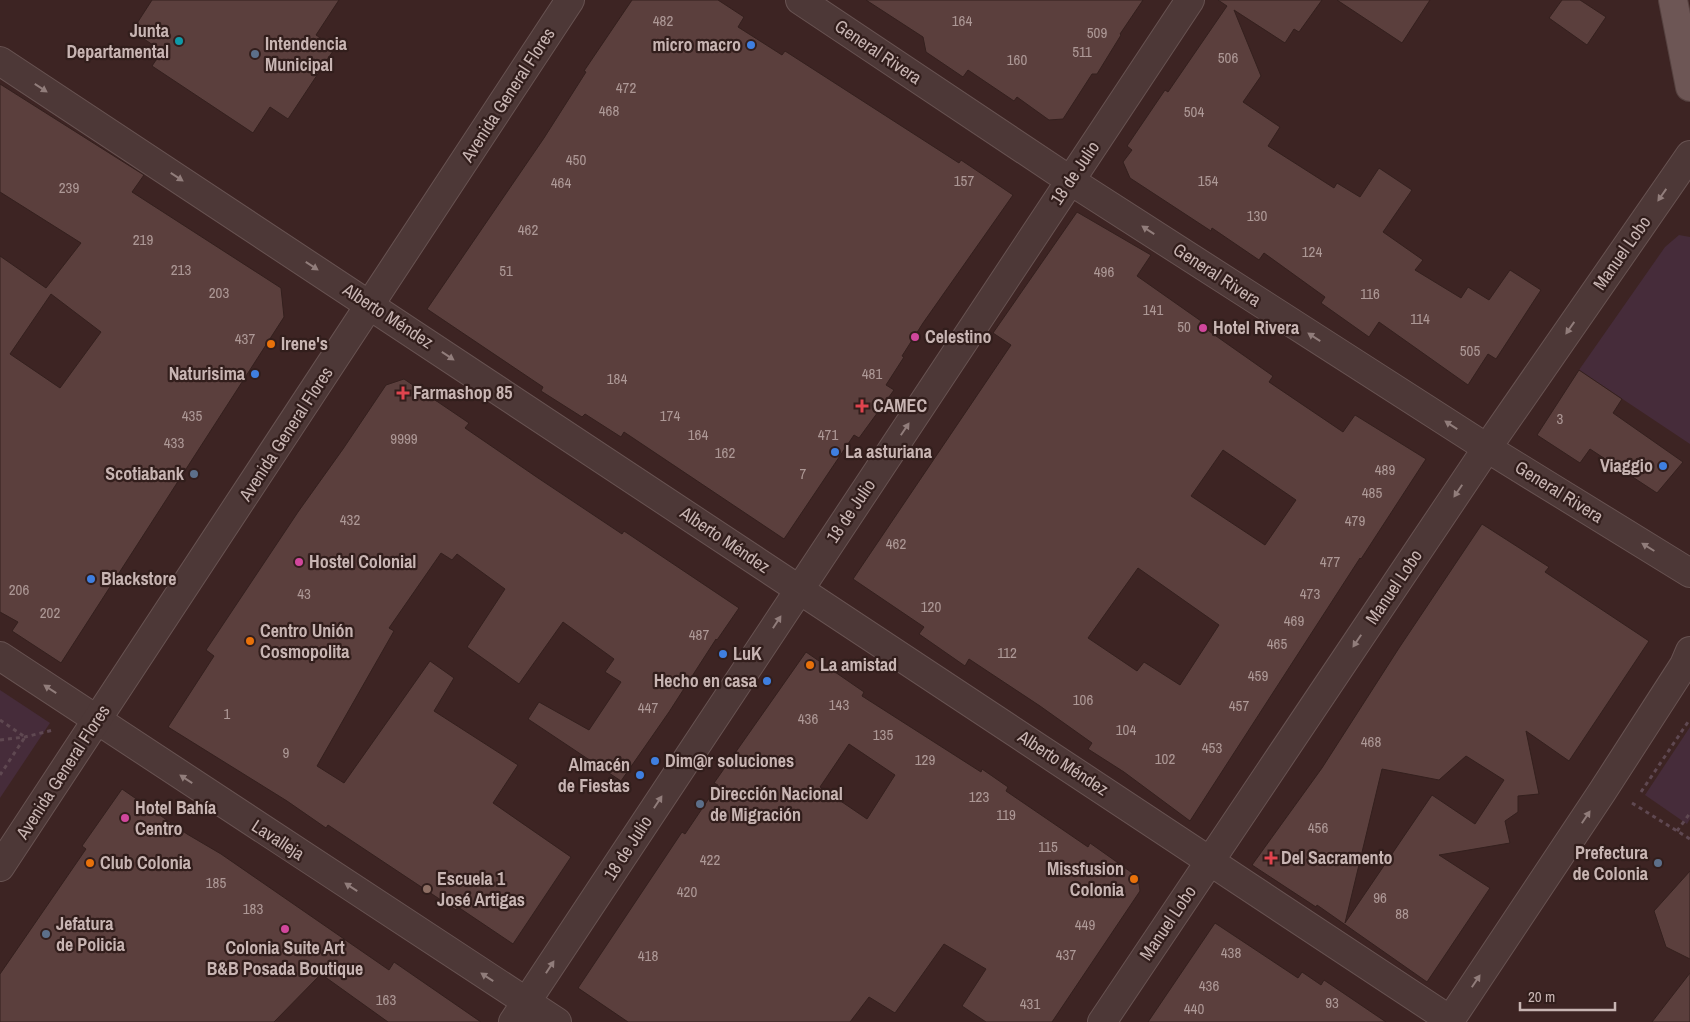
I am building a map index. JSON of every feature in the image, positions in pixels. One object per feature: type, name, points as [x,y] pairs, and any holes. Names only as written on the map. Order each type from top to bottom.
[{"type":"main road","points":[[1673,0],[1690,87]]},
{"type":"street","name":"Avenida General Flores","points":[[0,867],[570,0]]},
{"type":"street","name":"General Rivera","points":[[800,0],[1070,181],[1487,448],[1690,573]]},
{"type":"street","name":"18 de Julio","points":[[520,1012],[1190,0]]},
{"type":"street","name":"Alberto Méndez","points":[[0,61],[1210,860],[1449,1021]]},
{"type":"street","name":"Manuel Lobo","points":[[1102,1022],[1487,448],[1690,155]]},
{"type":"street","name":"Lavalleja","points":[[0,656],[97,720],[520,1012],[557,1022]]},
{"type":"street","points":[[1449,1021],[1606,787],[1688,658]]},
{"type":"path","points":[[0,720],[25,737]]},
{"type":"path","points":[[0,740],[25,737],[97,720]]},
{"type":"path","points":[[0,775],[25,737]]},
{"type":"path","points":[[1606,787],[1690,839]]},
{"type":"path","points":[[1678,831],[1690,813]]},
{"type":"shaded area","points":[[1679,235],[1690,237],[1690,444],[1579,370],[1665,247]]},
{"type":"shaded area","points":[[0,690],[50,723],[0,798]]},
{"type":"shaded area","points":[[1690,727],[1690,819],[1687,824],[1645,795]]},
{"type":"building","name":"Intendencia Municipal","points":[[152,0],[339,0],[316,35],[335,48],[288,119],[270,107],[253,133],[152,66],[162,51],[132,31]]},
{"type":"building","points":[[632,0],[718,0],[744,17],[738,27],[782,55],[785,51],[959,163],[961,160],[1013,195],[902,356],[904,357],[886,385],[894,390],[859,438],[854,435],[784,539],[624,432],[621,437],[585,414],[582,417],[541,391],[543,387],[427,309],[544,138],[586,72],[584,71]]},
{"type":"building","points":[[866,0],[1143,0],[1120,34],[1097,74],[1092,74],[1063,119],[1049,120],[1017,97],[1014,101],[968,70],[963,77],[926,52],[923,37]]},
{"type":"building","points":[[1218,0],[1322,0],[1299,32],[1294,29],[1285,43],[1234,10],[1261,76],[1243,102],[1280,127],[1268,146],[1334,188],[1337,183],[1360,197],[1379,168],[1412,190],[1383,232],[1423,260],[1415,270],[1461,298],[1468,287],[1489,300],[1510,270],[1541,290],[1496,359],[1488,354],[1468,385],[1379,322],[1369,337],[1321,303],[1325,297],[1264,253],[1259,260],[1212,228],[1211,231],[1130,178],[1123,162],[1132,150],[1127,146],[1165,90],[1168,92],[1227,6]]},
{"type":"building","points":[[1337,0],[1430,0],[1402,43]]},
{"type":"building","points":[[1562,0],[1580,0],[1606,17],[1587,45],[1549,18]]},
{"type":"building","points":[[0,84],[144,175],[132,192],[281,288],[284,317],[61,663],[12,631],[18,622],[0,612],[0,256],[46,288],[81,243],[0,192]],"holes":[[[51,294],[101,332],[60,388],[10,354]]]},
{"type":"building","points":[[1077,212],[1151,255],[1137,276],[1201,321],[1199,324],[1273,376],[1269,382],[1343,432],[1355,415],[1426,459],[1190,821],[1124,772],[1088,749],[1092,743],[969,659],[965,666],[919,634],[924,627],[853,579],[1011,345],[993,333]],"holes":[[[1223,450],[1296,500],[1265,545],[1191,496]],[[1138,568],[1219,625],[1180,685],[1144,662],[1137,671],[1088,638]]]},
{"type":"building","points":[[1579,370],[1622,399],[1613,413],[1683,462],[1657,493],[1590,449],[1580,463],[1537,435]]},
{"type":"building","points":[[404,379],[469,423],[465,428],[538,478],[622,534],[624,531],[739,608],[716,639],[669,712],[621,781],[528,719],[539,702],[589,730],[621,682],[605,672],[614,659],[563,622],[519,684],[467,647],[505,589],[457,554],[452,560],[441,553],[389,628],[394,631],[317,766],[344,783],[430,661],[454,678],[434,711],[518,765],[493,803],[571,857],[513,944],[458,907],[456,910],[328,825],[326,828],[287,801],[168,727],[214,656],[206,650],[298,512],[386,385]]},
{"type":"building","points":[[1482,524],[1549,567],[1545,572],[1649,641],[1569,761],[1526,731],[1539,794],[1518,796],[1518,812],[1505,821],[1510,843],[1439,855],[1490,888],[1427,982],[1317,905],[1316,907],[1252,865],[1322,768]],"holes":[[[1466,756],[1504,780],[1475,824],[1432,795],[1345,923],[1382,769],[1439,780]]]},
{"type":"building","points":[[806,652],[864,692],[862,696],[981,772],[982,769],[1008,787],[1006,791],[1088,847],[1090,843],[1138,877],[1140,891],[1052,1022],[986,1022],[962,1006],[986,969],[944,944],[895,1013],[869,997],[850,1022],[628,1022],[578,988],[682,832],[685,834],[718,785],[714,783]],"holes":[[[849,744],[895,775],[867,819],[820,787]]]},
{"type":"building","points":[[122,789],[187,834],[221,854],[389,970],[394,962],[481,1022],[388,1022],[321,974],[274,1022],[0,1022],[0,974],[86,849],[82,846]]},
{"type":"building","points":[[1690,871],[1690,959],[1666,947],[1654,911]]},
{"type":"building","points":[[1215,923],[1298,978],[1302,972],[1321,985],[1324,980],[1386,1022],[1148,1022]]},
{"type":"building","points":[[1690,973],[1690,1022],[1652,1022]]},
{"type":"place","name":"Junta Departamental","points":[[179,41]]},
{"type":"place","name":"micro macro","points":[[751,45]]},
{"type":"place","name":"Intendencia Municipal","points":[[255,54]]},
{"type":"place","name":"Hotel Rivera","points":[[1203,328]]},
{"type":"place","name":"Celestino","points":[[915,337]]},
{"type":"place","name":"Irene's","points":[[271,344]]},
{"type":"place","name":"Naturisima","points":[[255,374]]},
{"type":"place","name":"Farmashop 85","points":[[403,393]]},
{"type":"place","name":"CAMEC","points":[[862,406]]},
{"type":"place","name":"La asturiana","points":[[835,452]]},
{"type":"place","name":"Viaggio","points":[[1663,466]]},
{"type":"place","name":"Scotiabank","points":[[194,474]]},
{"type":"place","name":"Hostel Colonial","points":[[299,562]]},
{"type":"place","name":"Blackstore","points":[[91,579]]},
{"type":"place","name":"Centro Unión Cosmopolita","points":[[250,641]]},
{"type":"place","name":"LuK","points":[[723,654]]},
{"type":"place","name":"La amistad","points":[[810,665]]},
{"type":"place","name":"Hecho en casa","points":[[767,681]]},
{"type":"place","name":"Dim@r soluciones","points":[[655,761]]},
{"type":"place","name":"Almacén de Fiestas","points":[[640,775]]},
{"type":"place","name":"Dirección Nacional de Migración","points":[[700,804]]},
{"type":"place","name":"Hotel Bahía Centro","points":[[125,818]]},
{"type":"place","name":"Del Sacramento","points":[[1271,858]]},
{"type":"place","name":"Club Colonia","points":[[90,863]]},
{"type":"place","name":"Prefectura de Colonia","points":[[1658,863]]},
{"type":"place","name":"Missfusion Colonia","points":[[1134,879]]},
{"type":"place","name":"Escuela 1 José Artigas","points":[[427,889]]},
{"type":"place","name":"Colonia Suite Art B&B Posada Boutique","points":[[285,929]]},
{"type":"place","name":"Jefatura de Policia","points":[[46,934]]}]
